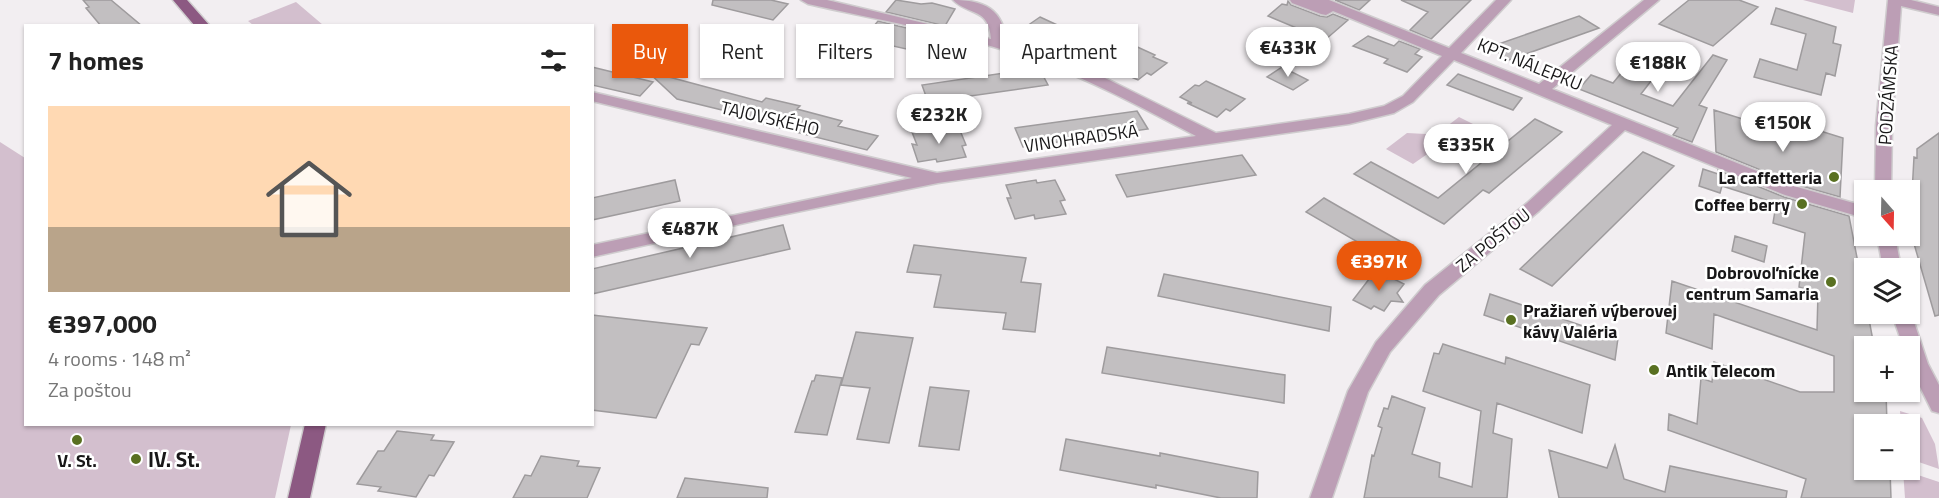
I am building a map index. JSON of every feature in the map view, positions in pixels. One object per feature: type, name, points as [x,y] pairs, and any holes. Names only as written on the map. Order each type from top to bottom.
[{"type":"main road","points":[[180,0],[201,24]]},
{"type":"main road","points":[[298,498],[316,426]]},
{"type":"street","points":[[808,0],[1027,53],[1103,82],[1213,138]]},
{"type":"street","points":[[960,0],[985,9],[999,28],[999,45]]},
{"type":"street","points":[[1297,0],[1366,21]]},
{"type":"street","name":"KPT. NÁLEPKU","points":[[1317,0],[1791,191],[1854,209]]},
{"type":"street","name":"VINOHRADSKÁ","points":[[594,251],[772,211],[938,178],[1349,119],[1389,110],[1408,99],[1504,0]]},
{"type":"street","points":[[1541,90],[1652,0]]},
{"type":"street","points":[[1895,0],[1939,11]]},
{"type":"street","name":"PODZÁMSKA","points":[[1883,180],[1884,126],[1895,0]]},
{"type":"street","name":"TAJOVSKÉHO","points":[[594,96],[938,178]]},
{"type":"street","name":"ZA POŠTOU","points":[[1320,498],[1358,391],[1383,347],[1432,290],[1533,207],[1623,123]]},
{"type":"street","points":[[1905,324],[1918,364],[1939,405]]},
{"type":"shaded area","points":[[1803,0],[1855,0],[1853,13]]},
{"type":"shaded area","points":[[296,2],[322,24],[252,24],[248,21]]},
{"type":"shaded area","points":[[1459,117],[1477,126],[1456,142],[1438,133]]},
{"type":"shaded area","points":[[1407,133],[1426,134],[1436,148],[1413,164],[1386,149]]},
{"type":"shaded area","points":[[0,142],[24,157],[24,426],[291,426],[275,498],[0,498]]},
{"type":"shaded area","points":[[1920,417],[1935,444],[1939,469],[1920,462]]},
{"type":"shaded area","points":[[1920,476],[1939,482],[1939,498],[1905,498],[1904,480],[1920,480]]},
{"type":"building","points":[[83,0],[111,0],[140,24],[99,24],[86,8],[89,7]]},
{"type":"building","points":[[713,0],[771,0],[788,4],[773,20],[712,5]]},
{"type":"building","points":[[896,0],[921,4],[932,3],[955,9],[946,24],[937,24],[886,12]]},
{"type":"building","points":[[1335,0],[1370,0],[1359,10]]},
{"type":"building","points":[[1401,0],[1471,0],[1431,39],[1410,30],[1428,12]]},
{"type":"building","points":[[1689,0],[1739,0],[1758,7],[1713,46],[1659,24]]},
{"type":"building","points":[[1288,1],[1291,5],[1320,16],[1327,17],[1333,14],[1348,20],[1325,40],[1268,16],[1282,4],[1287,5]]},
{"type":"building","points":[[1776,8],[1836,27],[1833,43],[1841,45],[1835,76],[1826,73],[1821,95],[1754,77],[1760,59],[1797,70],[1806,34],[1771,24]]},
{"type":"building","points":[[1579,16],[1599,28],[1509,60],[1490,47]]},
{"type":"building","points":[[1040,17],[1055,24],[1030,24]]},
{"type":"building","points":[[878,21],[891,24],[876,24]]},
{"type":"building","points":[[894,25],[906,28],[906,49],[894,46]]},
{"type":"building","points":[[1368,36],[1394,46],[1399,41],[1420,49],[1415,54],[1422,57],[1407,72],[1384,63],[1388,59],[1353,46]]},
{"type":"building","points":[[1138,47],[1167,63],[1151,75],[1147,73],[1138,80],[1133,78],[1138,78]]},
{"type":"building","points":[[1641,49],[1668,59],[1641,94],[1673,106],[1713,55],[1727,60],[1699,105],[1707,108],[1692,142],[1673,135],[1678,128],[1579,89],[1591,75],[1613,83]]},
{"type":"building","points":[[594,67],[612,72],[612,78],[637,78],[653,82],[640,96],[594,85]]},
{"type":"building","points":[[1282,67],[1308,80],[1293,90],[1267,77]]},
{"type":"building","points":[[1000,74],[1000,78],[1044,78],[1048,85],[928,102],[922,85],[970,78],[988,78],[988,75]]},
{"type":"building","points":[[1458,74],[1522,98],[1513,110],[1447,85]]},
{"type":"building","points":[[655,78],[673,78],[762,102],[766,98],[800,106],[797,109],[842,121],[838,126],[878,136],[867,150],[760,123],[763,120],[677,99]]},
{"type":"building","points":[[1206,81],[1245,99],[1230,111],[1226,109],[1217,117],[1187,103],[1192,103],[1180,97],[1195,85],[1199,86]]},
{"type":"building","points":[[1714,110],[1806,139],[1807,134],[1813,136],[1814,129],[1843,138],[1840,197],[1798,185],[1716,152]]},
{"type":"building","points":[[1137,111],[1148,129],[1023,147],[1015,128]]},
{"type":"building","points":[[1535,119],[1562,132],[1489,193],[1483,190],[1444,224],[1354,174],[1371,162],[1438,198]]},
{"type":"building","points":[[941,128],[942,130],[959,128],[966,145],[962,146],[966,157],[937,162],[936,159],[918,162],[912,144],[917,145],[912,132]]},
{"type":"building","points":[[1939,133],[1939,315],[1935,316],[1915,246],[1920,246],[1920,180],[1913,180],[1914,157],[1917,158],[1917,149]]},
{"type":"building","points":[[1643,152],[1674,166],[1552,286],[1520,269]]},
{"type":"building","points":[[1242,155],[1256,175],[1127,197],[1116,175]]},
{"type":"building","points":[[1703,169],[1718,174],[1718,170],[1784,197],[1849,216],[1857,258],[1854,258],[1854,324],[1870,324],[1872,336],[1854,336],[1854,402],[1886,402],[1887,414],[1854,414],[1854,480],[1890,480],[1891,498],[1801,498],[1806,479],[1668,430],[1669,414],[1697,424],[1701,378],[1712,382],[1714,362],[1800,392],[1834,392],[1834,356],[1714,314],[1712,349],[1666,333],[1672,281],[1817,330],[1818,293],[1799,287],[1805,233],[1773,223],[1776,205],[1766,200],[1722,186],[1720,193],[1699,186]]},
{"type":"building","points":[[675,180],[680,201],[594,220],[594,198]]},
{"type":"building","points":[[1036,180],[1037,183],[1055,180],[1065,200],[1060,201],[1066,214],[1035,219],[1034,215],[1015,219],[1007,198],[1011,198],[1006,185]]},
{"type":"building","points":[[1324,198],[1414,249],[1397,265],[1306,212]]},
{"type":"building","points":[[783,225],[790,249],[594,294],[594,269]]},
{"type":"building","points":[[1735,236],[1767,246],[1764,262],[1732,251]]},
{"type":"building","points":[[914,245],[1026,258],[1021,282],[1041,284],[1035,332],[1003,329],[1006,313],[934,307],[941,275],[907,272]]},
{"type":"building","points":[[1376,270],[1404,284],[1397,293],[1403,302],[1391,301],[1384,311],[1374,306],[1371,309],[1353,300]]},
{"type":"building","points":[[1164,274],[1331,307],[1329,331],[1158,296]]},
{"type":"building","points":[[1490,294],[1618,338],[1615,360],[1484,315]]},
{"type":"building","points":[[594,315],[707,328],[699,345],[691,344],[656,418],[594,410]]},
{"type":"building","points":[[856,332],[913,338],[889,443],[857,439],[870,388],[841,385]]},
{"type":"building","points":[[1443,344],[1505,364],[1506,357],[1590,385],[1582,433],[1497,403],[1493,433],[1512,439],[1507,498],[1364,498],[1372,455],[1374,456],[1382,428],[1378,426],[1384,408],[1388,409],[1392,396],[1425,408],[1412,454],[1440,463],[1439,477],[1472,487],[1481,411],[1423,391],[1434,353],[1439,354]]},
{"type":"building","points":[[1107,347],[1285,375],[1284,403],[1102,373]]},
{"type":"building","points":[[816,375],[842,378],[827,435],[795,432]]},
{"type":"building","points":[[930,387],[969,391],[959,450],[919,446]]},
{"type":"building","points":[[397,431],[434,435],[431,440],[454,442],[434,476],[429,475],[416,497],[378,491],[381,487],[357,484],[378,451],[384,451]]},
{"type":"building","points":[[1066,439],[1160,456],[1160,453],[1258,472],[1257,498],[1221,498],[1060,470]]},
{"type":"building","points":[[1615,445],[1624,479],[1665,492],[1670,466],[1787,491],[1786,498],[1559,498],[1549,450],[1607,468]]},
{"type":"building","points":[[541,456],[579,461],[577,466],[600,468],[587,498],[513,498],[525,475],[531,476]]},
{"type":"building","points":[[685,478],[768,488],[767,498],[677,498]]},
{"type":"place","name":"La caffetteria","points":[[1834,177]]},
{"type":"place","name":"Coffee berry","points":[[1802,204]]},
{"type":"place","name":"Dobrovoľnícke centrum Samaria","points":[[1831,282]]},
{"type":"place","name":"Pražiareň výberovej kávy Valéria","points":[[1511,320]]},
{"type":"place","name":"Antik Telecom","points":[[1654,370]]},
{"type":"place","name":"V. St.","points":[[77,440]]},
{"type":"place","name":"IV. St.","points":[[136,459]]}]
